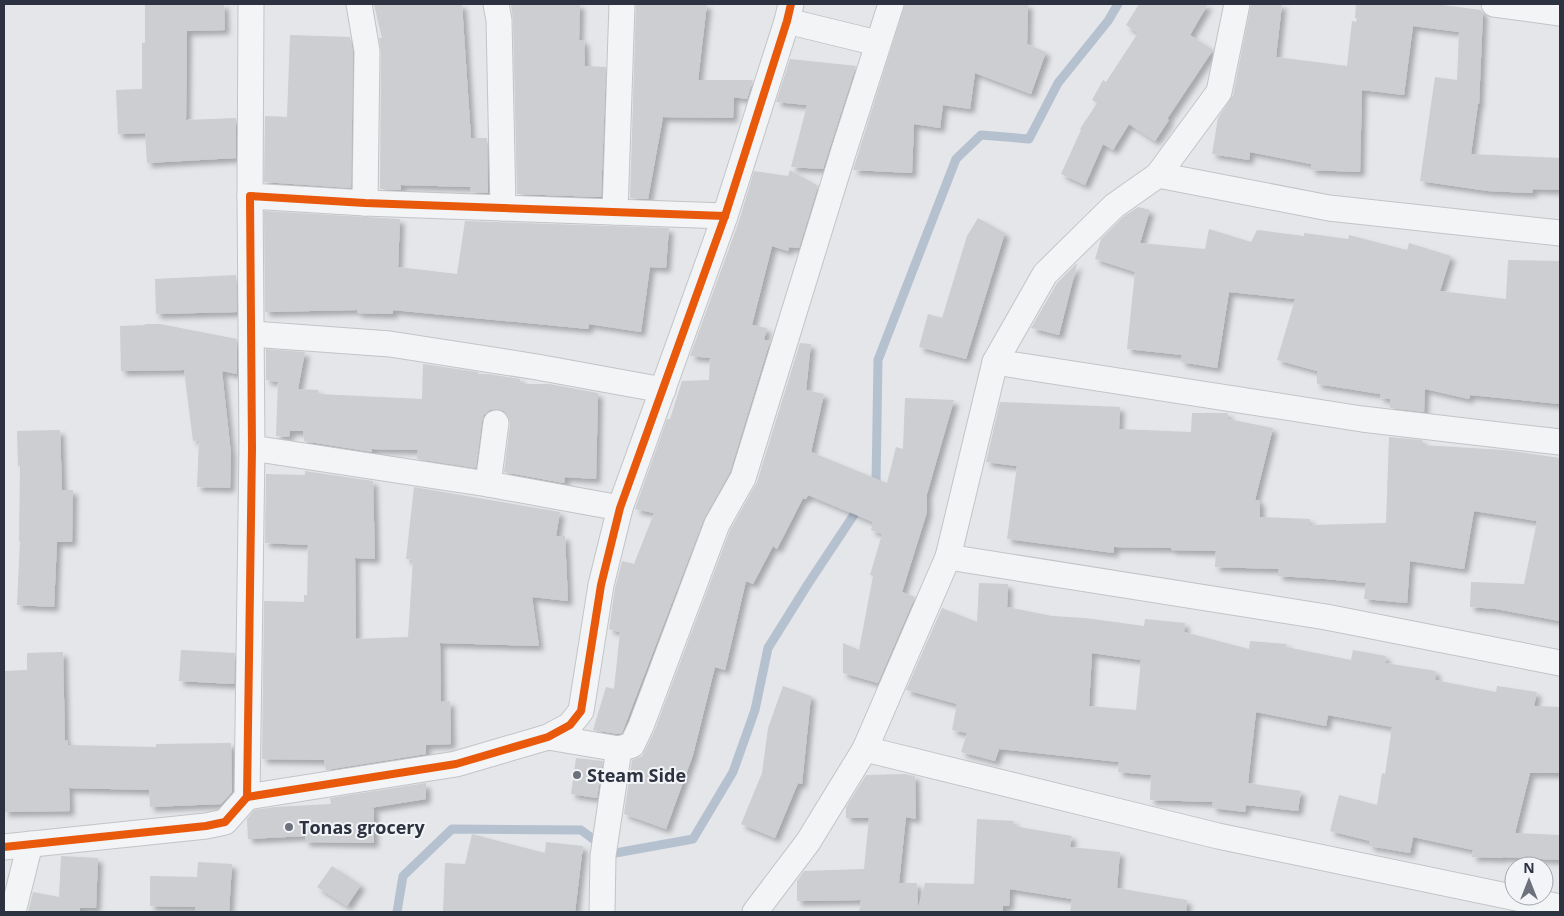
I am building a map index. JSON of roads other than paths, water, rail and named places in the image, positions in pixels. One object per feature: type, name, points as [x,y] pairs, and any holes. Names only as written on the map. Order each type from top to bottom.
[{"type":"street","points":[[247,797],[252,448],[251,4]]},
{"type":"street","points":[[360,4],[367,50],[365,203]]},
{"type":"street","points":[[496,4],[499,20],[503,208]]},
{"type":"street","points":[[614,212],[622,4]]},
{"type":"street","points":[[548,737],[619,749],[632,745],[641,726],[717,524],[743,478],[891,4]]},
{"type":"street","points":[[755,912],[808,842],[865,749],[948,557],[994,362],[1046,274],[1114,206],[1158,175],[1219,92],[1237,4]]},
{"type":"street","points":[[1494,4],[1560,13]]},
{"type":"street","points":[[4,847],[206,826],[225,822],[247,797],[456,764],[548,737],[570,725],[581,711],[601,585],[620,508],[725,216],[789,12],[878,43]]},
{"type":"street","points":[[1158,175],[1329,208],[1560,233]]},
{"type":"street","points":[[250,196],[365,203],[725,216]]},
{"type":"street","points":[[252,334],[390,344],[537,367],[663,390]]},
{"type":"street","points":[[994,362],[1362,419],[1560,442]]},
{"type":"street","points":[[488,484],[496,423]]},
{"type":"street","points":[[252,448],[488,484],[620,508]]},
{"type":"street","points":[[948,557],[1326,617],[1560,663]]},
{"type":"street","points":[[602,912],[603,856],[619,749]]},
{"type":"street","points":[[865,749],[1218,836],[1560,907]]},
{"type":"street","points":[[12,912],[30,844]]},
{"type":"waterway","points":[[873,487],[876,483],[878,360],[956,159],[981,135],[1029,139],[1058,83],[1108,21],[1118,4]]},
{"type":"waterway","points":[[610,854],[693,839],[733,772],[755,710],[768,648],[861,504]]},
{"type":"waterway","points":[[397,912],[403,876],[452,829],[581,830],[593,839]]},
{"type":"place","name":"Steam Side","points":[[577,775]]},
{"type":"place","name":"Tonas grocery","points":[[289,827]]}]
